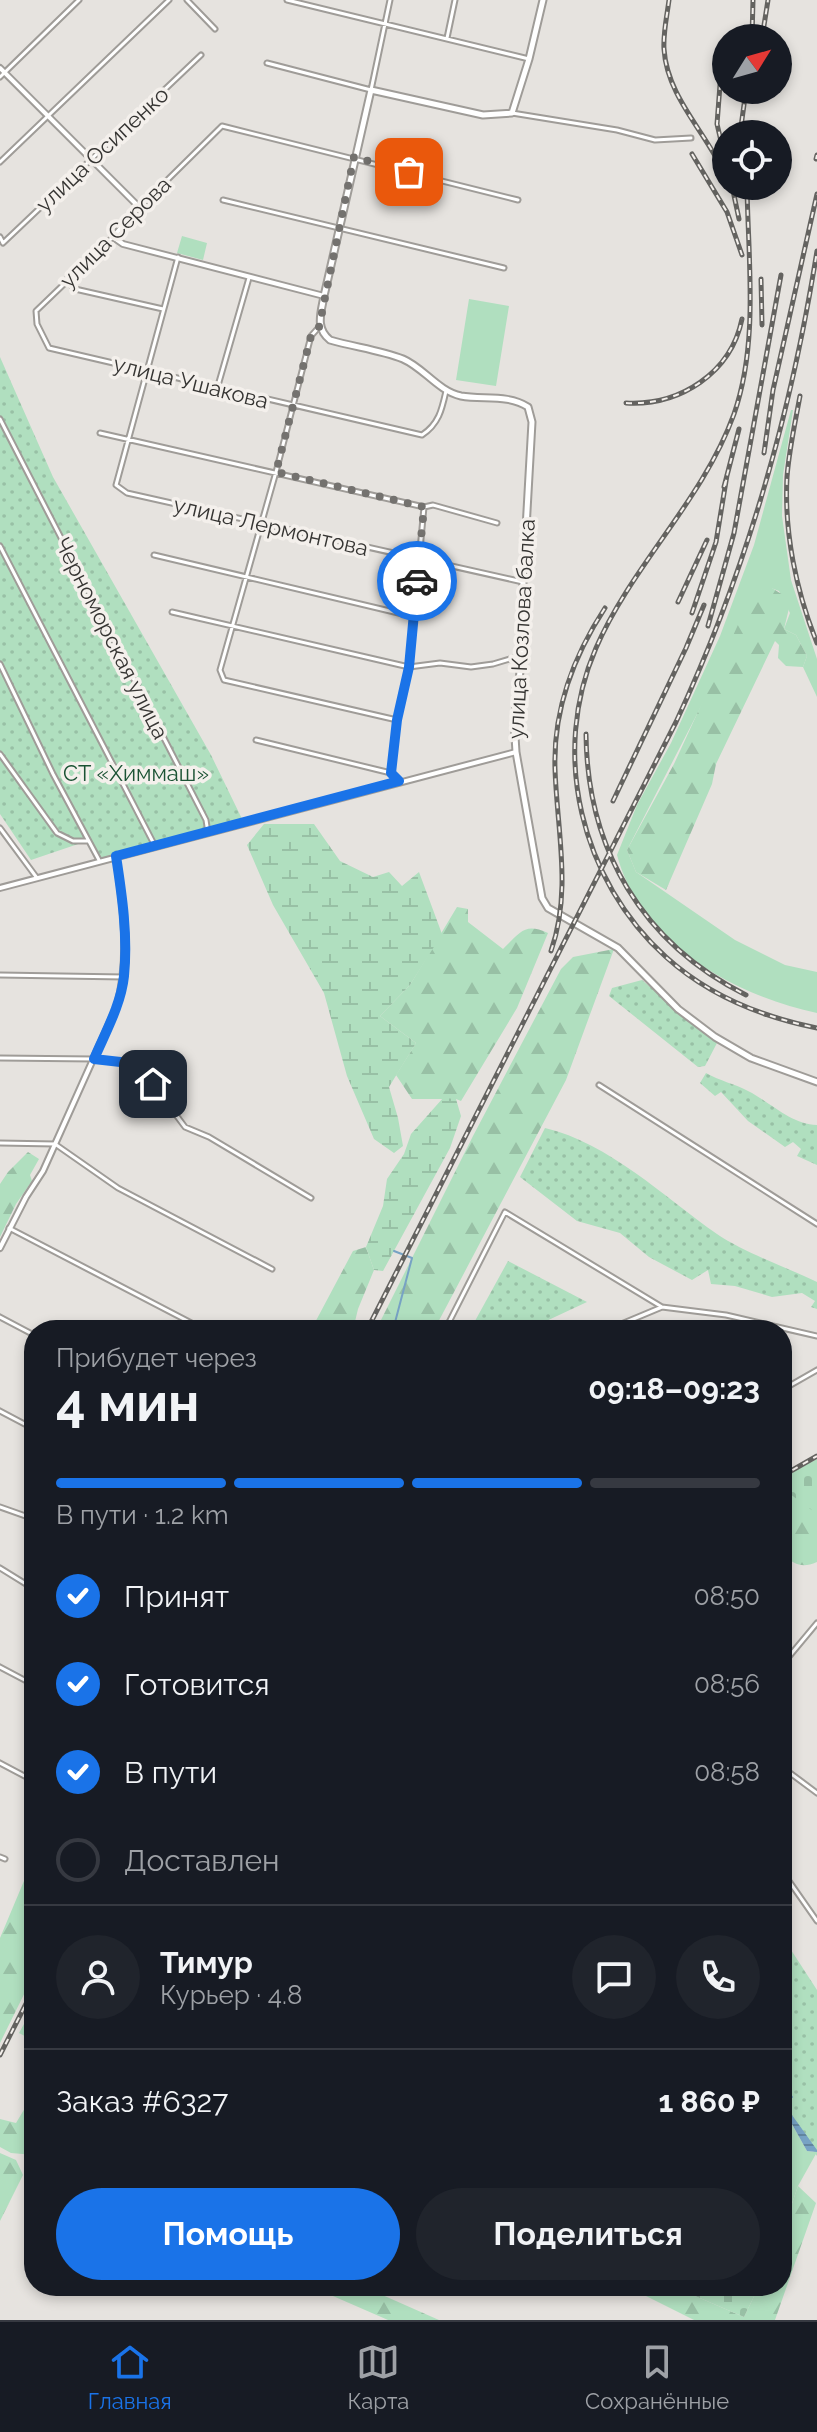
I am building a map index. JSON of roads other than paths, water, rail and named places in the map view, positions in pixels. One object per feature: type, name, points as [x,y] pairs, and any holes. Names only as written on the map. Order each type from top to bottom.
[{"type":"main road","points":[[446,391],[421,369],[404,360],[330,340],[319,327],[354,157],[371,90],[483,115],[512,113],[543,0]]},
{"type":"main road","name":"улица Козлова балка","points":[[446,391],[460,396],[515,400],[528,407],[532,422],[522,655],[515,710],[516,752],[542,898],[548,908],[618,948],[678,1009],[715,1037],[751,1058],[817,1082]]},
{"type":"street","points":[[2,75],[79,0]]},
{"type":"street","points":[[0,162],[169,0]]},
{"type":"street","points":[[187,0],[215,29]]},
{"type":"street","points":[[287,0],[529,59]]},
{"type":"street","points":[[323,9],[325,0]]},
{"type":"street","points":[[267,63],[371,90],[390,0]]},
{"type":"street","points":[[447,38],[455,0]]},
{"type":"street","name":"улица Осипенко","points":[[0,237],[3,243],[201,55]]},
{"type":"street","points":[[0,68],[2,75],[139,207]]},
{"type":"street","points":[[512,113],[617,130],[655,140],[691,138]]},
{"type":"street","name":"улица Серова","points":[[49,348],[37,324],[36,311],[222,126],[354,157]]},
{"type":"street","points":[[354,157],[518,200]]},
{"type":"street","points":[[223,200],[504,268]]},
{"type":"street","points":[[113,237],[123,244],[324,296]]},
{"type":"street","points":[[129,441],[178,257]]},
{"type":"street","points":[[217,389],[249,278]]},
{"type":"street","points":[[66,280],[75,289],[163,309]]},
{"type":"street","points":[[319,327],[311,336],[220,670],[224,680],[397,720]]},
{"type":"street","name":"улица Ушакова","points":[[49,348],[422,435],[432,428],[440,415],[446,391]]},
{"type":"street","name":"Черноморская улица","points":[[0,419],[206,820],[208,833]]},
{"type":"street","points":[[100,433],[424,507],[433,505],[497,523]]},
{"type":"street","name":"улица Лермонтова","points":[[129,441],[116,485],[127,493],[523,582]]},
{"type":"street","points":[[391,773],[397,720],[409,667],[424,507]]},
{"type":"street","points":[[0,546],[155,846]]},
{"type":"street","points":[[154,555],[412,616]]},
{"type":"street","points":[[172,612],[409,667],[440,663],[482,666],[522,655]]},
{"type":"street","points":[[0,664],[99,861]]},
{"type":"street","points":[[256,740],[391,773],[399,781]]},
{"type":"street","points":[[0,888],[516,752]]},
{"type":"street","points":[[0,754],[57,833],[73,841],[88,841]]},
{"type":"street","points":[[0,828],[37,878]]},
{"type":"street","points":[[0,1248],[43,1171],[117,1006],[124,977],[124,909],[116,856]]},
{"type":"street","points":[[0,975],[124,977]]},
{"type":"street","points":[[0,1058],[94,1059],[138,1064],[185,1127],[209,1137],[311,1198]]},
{"type":"street","points":[[599,1085],[817,1224]]},
{"type":"street","points":[[0,1143],[55,1144],[118,1188],[272,1269]]},
{"type":"street","points":[[450,1320],[505,1212],[662,1307],[748,1320]]},
{"type":"street","points":[[9,1228],[186,1320]]},
{"type":"street","points":[[631,1320],[662,1307]]},
{"type":"street","points":[[0,1317],[24,1330]]},
{"type":"street","points":[[792,1330],[817,1336]]},
{"type":"street","points":[[792,1384],[817,1370]]},
{"type":"street","points":[[0,1411],[24,1424]]},
{"type":"street","points":[[0,1507],[24,1515]]},
{"type":"street","points":[[0,1568],[24,1583]]},
{"type":"street","points":[[792,1654],[816,1626]]},
{"type":"street","points":[[0,1667],[24,1680]]},
{"type":"street","points":[[0,1763],[24,1776]]},
{"type":"street","points":[[792,1774],[817,1793]]},
{"type":"street","points":[[792,1885],[817,1921]]},
{"type":"water","points":[[792,2115],[817,2152],[807,2151],[792,2124]]},
{"type":"waterway","points":[[394,1251],[412,1258],[396,1320]]},
{"type":"railway","points":[[669,0],[664,43],[667,67],[680,100],[712,151]]},
{"type":"railway","points":[[752,24],[753,0]]},
{"type":"railway","points":[[764,24],[768,0]]},
{"type":"railway","points":[[717,120],[719,104]]},
{"type":"railway","points":[[742,120],[744,104]]},
{"type":"railway","points":[[692,154],[727,212],[742,255]]},
{"type":"railway","points":[[816,159],[817,155]]},
{"type":"railway","points":[[764,453],[773,390],[817,194]]},
{"type":"railway","points":[[735,200],[739,219]]},
{"type":"railway","points":[[747,200],[749,330],[742,387],[734,414],[704,475],[628,589],[596,648],[582,689],[576,730],[576,772],[582,813],[594,853],[613,891],[637,926],[666,957],[700,983],[737,1003],[776,1018],[817,1028]]},
{"type":"railway","points":[[372,1320],[676,722],[701,665],[745,550],[763,492],[794,373],[817,251]]},
{"type":"railway","points":[[708,626],[734,533],[781,275]]},
{"type":"railway","points":[[761,279],[762,325]]},
{"type":"railway","points":[[626,403],[665,399],[700,382],[727,355],[742,319]]},
{"type":"railway","points":[[800,396],[788,467],[787,519],[797,582],[817,643]]},
{"type":"railway","points":[[724,487],[739,429]]},
{"type":"railway","points":[[692,613],[716,542],[727,475]]},
{"type":"railway","points":[[678,602],[707,540]]},
{"type":"railway","points":[[613,801],[704,605]]},
{"type":"railway","points":[[551,951],[561,906],[562,883],[555,769],[557,726],[575,665],[605,608]]},
{"type":"railway","points":[[586,734],[589,776],[597,816],[627,888],[650,920],[677,948],[709,974],[746,995]]},
{"type":"railway","points":[[792,1470],[817,1456]]},
{"type":"railway","points":[[0,2055],[24,2008]]},
{"type":"park label","name":"СТ «Химмаш»","points":[[136,773]]}]
